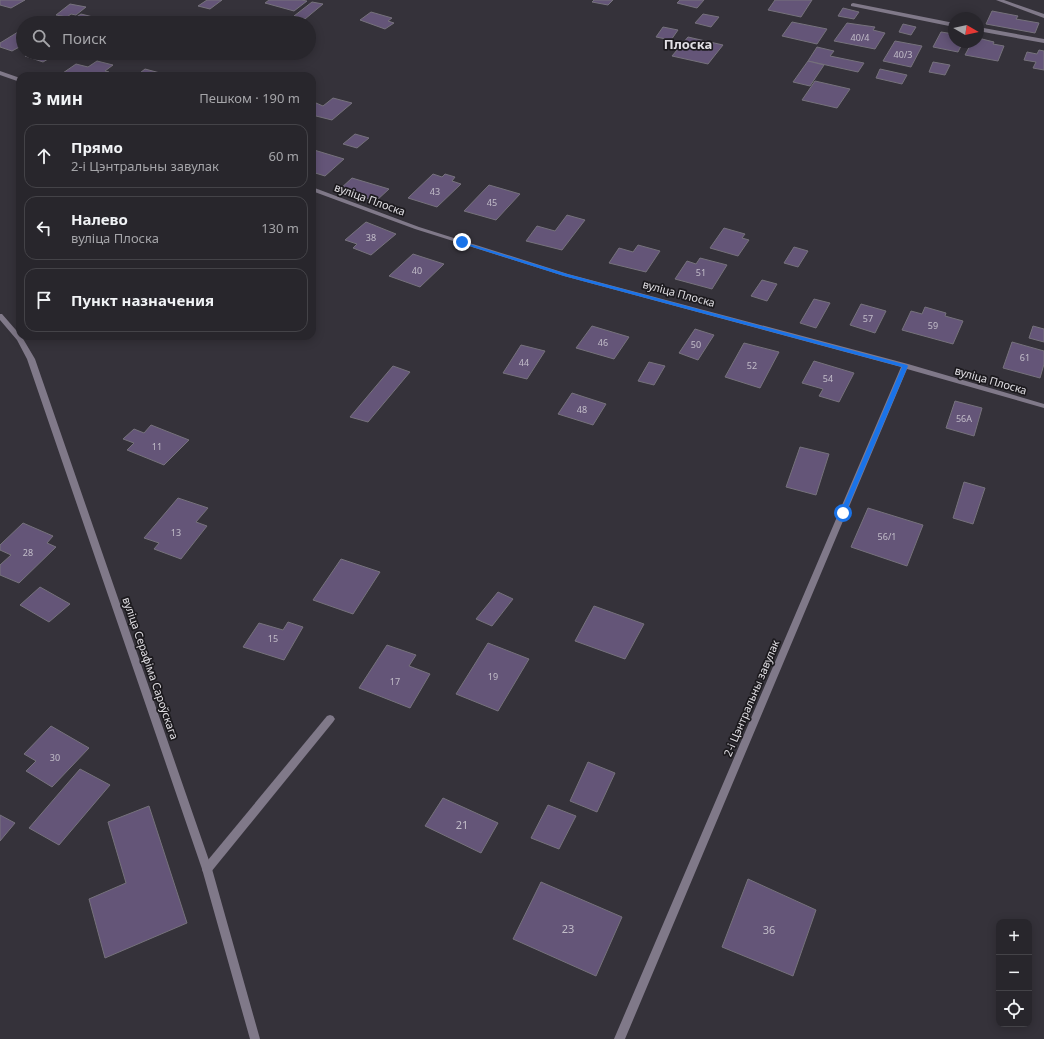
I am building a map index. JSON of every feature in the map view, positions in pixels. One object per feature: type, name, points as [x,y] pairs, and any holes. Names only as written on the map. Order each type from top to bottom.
[{"type":"street","points":[[1000,0],[1044,16]]},
{"type":"street","points":[[853,5],[948,24]]},
{"type":"street","points":[[984,30],[1044,41]]},
{"type":"street","points":[[0,73],[16,79]]},
{"type":"street","name":"вуліца Плоска","points":[[316,190],[417,228],[566,275],[905,366],[1044,406]]},
{"type":"street","name":"вуліца Серафіма Сароўскага","points":[[0,316],[16,335]]},
{"type":"street","name":"вуліца Серафіма Сароўскага","points":[[20,340],[31,359],[207,869],[255,1039]]},
{"type":"street","name":"2-і Цэнтральны завулак","points":[[619,1039],[905,366]]},
{"type":"street","points":[[207,869],[330,719]]},
{"type":"building","points":[[0,0],[25,0],[11,8],[0,5]]},
{"type":"building","points":[[207,0],[222,0],[210,9],[198,6]]},
{"type":"building","points":[[269,0],[307,1],[294,11],[265,3]]},
{"type":"building","points":[[594,0],[613,0],[608,5],[592,2]]},
{"type":"building","points":[[680,0],[704,0],[697,8],[677,3]]},
{"type":"building","points":[[775,0],[812,0],[801,17],[768,10]]},
{"type":"building","points":[[312,2],[323,4],[309,16],[294,16]]},
{"type":"building","points":[[70,4],[86,7],[76,15],[56,15]]},
{"type":"building","points":[[843,8],[859,12],[854,19],[838,16]]},
{"type":"building","points":[[992,11],[1018,16],[1016,19],[1039,23],[1035,33],[986,24]]},
{"type":"building","points":[[371,12],[392,18],[388,21],[394,23],[385,29],[360,20]]},
{"type":"building","points":[[81,14],[89,16],[78,16]]},
{"type":"building","points":[[703,14],[719,17],[711,27],[695,23]]},
{"type":"building","points":[[792,22],[827,29],[817,44],[782,36]]},
{"type":"building","points":[[847,23],[875,27],[873,30],[885,33],[875,49],[834,41]]},
{"type":"building","points":[[903,24],[916,27],[911,35],[899,32]]},
{"type":"building","points":[[663,27],[678,30],[671,40],[656,37]]},
{"type":"building","points":[[941,32],[948,33],[948,48],[960,48],[958,52],[933,47]]},
{"type":"building","points":[[16,33],[16,49],[12,51],[0,47],[0,43]]},
{"type":"building","points":[[688,37],[723,45],[708,64],[672,56]]},
{"type":"building","points":[[984,40],[994,42],[993,44],[1004,46],[998,61],[965,55],[969,48],[984,48]]},
{"type":"building","points":[[895,41],[922,46],[911,67],[883,61]]},
{"type":"building","points":[[817,47],[834,51],[830,56],[864,63],[858,72],[808,61]]},
{"type":"building","points":[[1039,50],[1044,51],[1044,70],[1033,68],[1036,62],[1024,60],[1027,52],[1037,54]]},
{"type":"building","points":[[97,61],[113,65],[105,71],[109,72],[64,72],[76,64],[88,67]]},
{"type":"building","points":[[808,61],[824,65],[810,86],[793,82]]},
{"type":"building","points":[[933,62],[950,65],[945,75],[929,72]]},
{"type":"building","points":[[145,69],[156,72],[141,72]]},
{"type":"building","points":[[880,69],[907,75],[902,84],[876,78]]},
{"type":"building","points":[[815,81],[850,89],[837,108],[802,100]]},
{"type":"building","points":[[333,98],[352,103],[332,120],[316,116],[316,103],[323,106]]},
{"type":"building","points":[[355,134],[369,138],[357,148],[343,144]]},
{"type":"building","points":[[316,151],[344,159],[325,176],[316,173]]},
{"type":"building","points":[[433,174],[442,177],[445,174],[455,177],[452,181],[461,184],[437,207],[408,198]]},
{"type":"building","points":[[352,178],[389,189],[376,201],[339,190]]},
{"type":"building","points":[[489,185],[520,194],[496,220],[464,211]]},
{"type":"building","points":[[567,215],[585,220],[562,250],[526,241],[537,226],[555,231]]},
{"type":"building","points":[[366,222],[396,234],[371,255],[353,248],[357,244],[345,240]]},
{"type":"building","points":[[724,228],[745,234],[742,238],[749,240],[738,256],[710,248]]},
{"type":"building","points":[[638,245],[660,251],[646,272],[609,263],[619,248],[633,252]]},
{"type":"building","points":[[794,247],[808,251],[798,267],[784,263]]},
{"type":"building","points":[[413,254],[444,264],[420,287],[389,276]]},
{"type":"building","points":[[700,258],[727,265],[712,289],[675,279],[687,261],[696,264]]},
{"type":"building","points":[[762,280],[777,284],[767,301],[751,296]]},
{"type":"building","points":[[814,299],[830,303],[816,328],[800,323]]},
{"type":"building","points":[[861,304],[886,311],[875,333],[850,325]]},
{"type":"building","points":[[925,307],[946,313],[945,316],[963,321],[953,344],[902,330],[911,311],[922,314]]},
{"type":"building","points":[[592,326],[629,337],[614,359],[576,348]]},
{"type":"building","points":[[1033,326],[1044,329],[1044,342],[1029,338]]},
{"type":"building","points":[[695,329],[714,335],[698,360],[679,353]]},
{"type":"building","points":[[1012,342],[1044,351],[1044,364],[1040,378],[1003,368]]},
{"type":"building","points":[[744,343],[779,352],[760,388],[725,377]]},
{"type":"building","points":[[521,345],[545,351],[527,379],[503,373]]},
{"type":"building","points":[[814,361],[854,373],[839,402],[819,396],[823,389],[802,383]]},
{"type":"building","points":[[649,362],[665,366],[654,385],[638,381]]},
{"type":"building","points":[[393,366],[410,372],[368,422],[350,417]]},
{"type":"building","points":[[572,393],[606,404],[593,425],[558,414]]},
{"type":"building","points":[[955,401],[982,408],[974,436],[946,428]]},
{"type":"building","points":[[151,425],[189,440],[164,465],[127,450],[134,443],[123,439],[134,429],[144,433]]},
{"type":"building","points":[[800,447],[829,454],[816,495],[786,487]]},
{"type":"building","points":[[964,482],[985,488],[973,524],[953,518]]},
{"type":"building","points":[[178,498],[208,508],[196,522],[207,526],[181,559],[154,549],[159,543],[144,538]]},
{"type":"building","points":[[868,508],[923,525],[907,566],[851,547]]},
{"type":"building","points":[[23,523],[53,536],[47,543],[56,547],[19,583],[0,575],[0,565],[11,555],[0,550],[0,545]]},
{"type":"building","points":[[341,559],[380,572],[353,614],[313,600]]},
{"type":"building","points":[[40,587],[70,604],[49,622],[20,605]]},
{"type":"building","points":[[498,592],[513,599],[492,626],[476,619]]},
{"type":"building","points":[[594,606],[644,624],[625,659],[575,641]]},
{"type":"building","points":[[288,622],[303,627],[284,660],[243,647],[259,623],[283,630]]},
{"type":"building","points":[[488,643],[529,659],[498,711],[456,694]]},
{"type":"building","points":[[387,645],[416,655],[409,666],[430,674],[410,708],[359,688]]},
{"type":"building","points":[[51,726],[89,748],[52,787],[26,771],[36,761],[24,754]]},
{"type":"building","points":[[588,762],[615,773],[597,812],[570,801]]},
{"type":"building","points":[[80,769],[110,785],[59,845],[29,828]]},
{"type":"building","points":[[443,798],[498,823],[481,853],[425,826]]},
{"type":"building","points":[[548,805],[576,816],[559,849],[531,838]]},
{"type":"building","points":[[149,806],[187,923],[105,958],[89,899],[126,883],[108,822]]},
{"type":"building","points":[[0,815],[15,823],[0,841]]},
{"type":"building","points":[[748,879],[816,910],[793,976],[722,947]]},
{"type":"building","points":[[541,882],[622,917],[596,976],[513,939]]},
{"type":"district","name":"Плоска","points":[[688,44]]},
{"type":"route","points":[[462,242],[566,275],[905,366],[843,513]]}]
